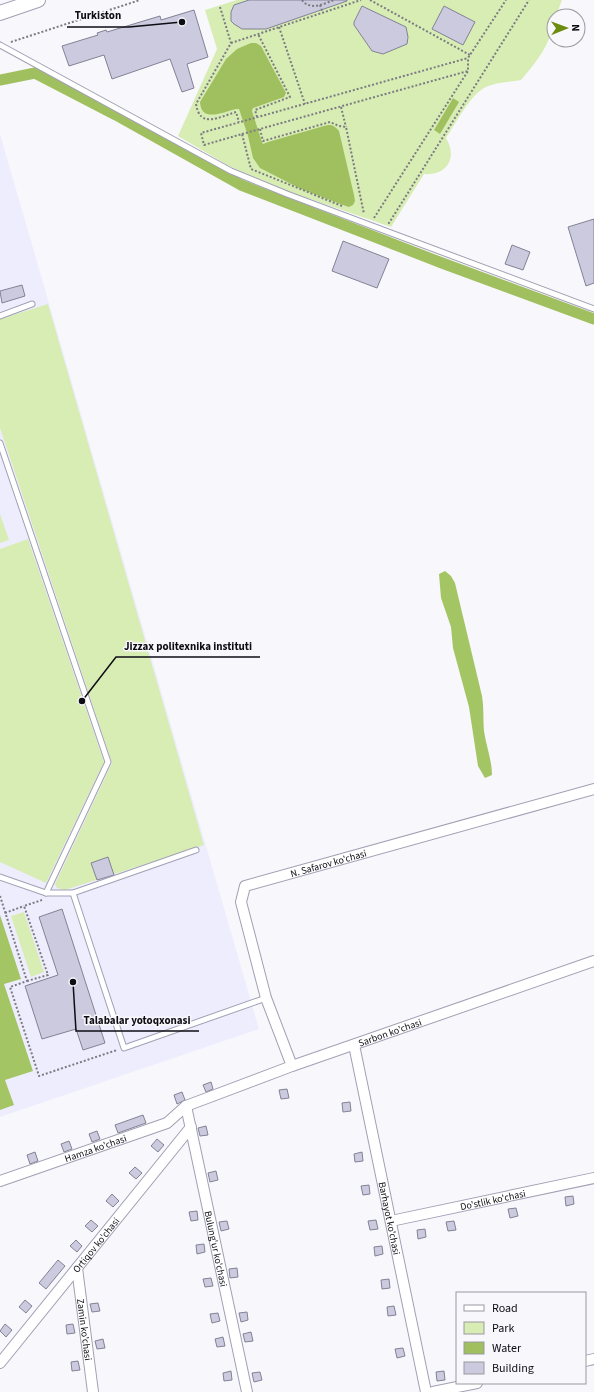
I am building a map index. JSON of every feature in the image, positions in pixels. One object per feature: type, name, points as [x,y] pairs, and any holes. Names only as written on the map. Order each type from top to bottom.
[{"type":"main road","points":[[0,13],[38,0]]},
{"type":"street","name":"N. Safarov ko'chasi","points":[[292,1066],[266,998],[241,902],[245,886],[594,788]]},
{"type":"street","name":"Sarbon ko'chasi","points":[[186,1106],[292,1066],[594,961]]},
{"type":"street","name":"Barhayot ko'chasi","points":[[354,1044],[426,1392]]},
{"type":"street","name":"Bulung'ur ko'chasi","points":[[186,1106],[247,1392]]},
{"type":"street","name":"Hamza ko'chasi","points":[[0,1181],[167,1123],[186,1106]]},
{"type":"street","name":"Ortiqov ko'chasi","points":[[0,1363],[191,1127]]},
{"type":"street","name":"Do'stlik ko'chasi","points":[[391,1221],[594,1178]]},
{"type":"street","name":"Zamin ko'chasi","points":[[77,1268],[93,1392]]},
{"type":"street","points":[[433,1392],[472,1384]]},
{"type":"lane","points":[[0,45],[231,171],[287,194],[594,309]]},
{"type":"lane","points":[[0,316],[32,304]]},
{"type":"lane","points":[[0,443],[108,762],[46,893]]},
{"type":"lane","points":[[0,877],[46,893],[73,893],[196,850]]},
{"type":"lane","points":[[73,893],[124,1048],[266,998]]},
{"type":"path","points":[[0,45],[140,0]]},
{"type":"path","points":[[302,0],[307,5],[311,6],[320,5],[334,0]]},
{"type":"path","points":[[239,122],[236,112],[208,120],[202,118],[197,113],[196,104],[231,43],[361,0]]},
{"type":"path","points":[[370,0],[470,55]]},
{"type":"path","points":[[357,211],[374,218],[468,71],[468,58],[506,0]]},
{"type":"path","points":[[381,220],[389,223],[529,0]]},
{"type":"path","points":[[320,5],[323,13]]},
{"type":"path","points":[[220,7],[231,43]]},
{"type":"path","points":[[279,27],[304,104]]},
{"type":"path","points":[[257,117],[255,110],[290,97],[258,34]]},
{"type":"path","points":[[468,58],[201,133],[204,145],[468,71]]},
{"type":"path","points":[[341,106],[364,214]]},
{"type":"path","points":[[260,129],[263,141],[330,122],[346,127]]},
{"type":"path","points":[[242,134],[252,169],[343,206]]},
{"type":"path","points":[[5,913],[46,898],[46,893]]},
{"type":"path","points":[[0,896],[27,981]]},
{"type":"path","points":[[24,906],[48,975],[10,987],[38,1076],[124,1048]]},
{"type":"shaded area","points":[[0,134],[259,1029],[0,1117]]},
{"type":"shaded area","points":[[445,571],[451,576],[455,583],[482,696],[484,731],[492,775],[485,778],[478,766],[469,707],[453,648],[451,627],[441,598],[439,574]]},
{"type":"shaded area","points":[[0,915],[21,979],[4,984],[33,1071],[5,1080],[14,1105],[0,1110]]},
{"type":"green space","points":[[237,0],[562,0],[559,8],[546,8],[546,46],[532,66],[521,80],[497,83],[478,92],[463,111],[446,138],[451,152],[448,164],[439,172],[424,174],[391,227],[273,186],[229,166],[178,136],[217,49],[205,10]]},
{"type":"green space","points":[[48,304],[204,845],[65,890],[57,888],[55,884],[112,763],[0,428],[0,319]]},
{"type":"green space","points":[[0,514],[9,540],[0,543]]},
{"type":"green space","points":[[28,539],[104,762],[46,883],[0,862],[0,549]]},
{"type":"green space","points":[[24,912],[44,972],[31,977],[11,916]]},
{"type":"water","points":[[251,43],[256,43],[261,46],[286,93],[284,97],[253,108],[252,111],[263,144],[324,126],[334,126],[339,131],[354,195],[355,201],[353,205],[349,207],[301,189],[260,168],[253,158],[248,136],[239,109],[219,114],[208,114],[201,108],[200,102],[226,59],[237,49]]},
{"type":"water","points":[[453,98],[459,102],[440,134],[434,130]]},
{"type":"building","points":[[249,0],[347,1],[266,29],[242,29],[231,21],[231,12],[234,5]]},
{"type":"building","points":[[362,6],[406,27],[408,37],[407,44],[383,54],[372,51],[354,25]]},
{"type":"building","points":[[444,6],[475,22],[463,45],[432,29]]},
{"type":"building","points":[[194,10],[208,57],[187,64],[194,88],[182,92],[170,59],[112,79],[104,55],[69,66],[62,46],[98,35],[97,33],[106,30],[107,32],[160,16],[161,20]]},
{"type":"building","points":[[594,219],[594,283],[586,286],[568,227]]},
{"type":"building","points":[[343,241],[389,259],[377,288],[332,271]]},
{"type":"building","points":[[512,245],[530,252],[523,270],[505,264]]},
{"type":"building","points":[[22,285],[25,296],[2,303],[0,291]]},
{"type":"building","points":[[108,857],[114,875],[97,880],[91,863]]},
{"type":"building","points":[[62,909],[105,1043],[83,1050],[76,1029],[42,1039],[25,986],[58,975],[39,917]]},
{"type":"building","points":[[211,1082],[213,1089],[206,1092],[203,1085]]},
{"type":"building","points":[[287,1089],[289,1098],[281,1099],[279,1090]]},
{"type":"building","points":[[182,1092],[185,1100],[177,1104],[174,1095]]},
{"type":"building","points":[[350,1102],[351,1111],[343,1112],[342,1103]]},
{"type":"building","points":[[143,1115],[146,1123],[118,1133],[115,1125]]},
{"type":"building","points":[[206,1126],[208,1135],[200,1136],[198,1128]]},
{"type":"building","points":[[97,1131],[100,1139],[92,1142],[89,1134]]},
{"type":"building","points":[[157,1139],[164,1145],[158,1152],[151,1146]]},
{"type":"building","points":[[69,1141],[72,1149],[64,1152],[61,1144]]},
{"type":"building","points":[[35,1152],[38,1161],[30,1164],[27,1155]]},
{"type":"building","points":[[362,1152],[363,1161],[355,1162],[354,1154]]},
{"type":"building","points":[[135,1167],[142,1173],[136,1179],[129,1173]]},
{"type":"building","points":[[216,1171],[218,1180],[210,1182],[208,1173]]},
{"type":"building","points":[[369,1185],[370,1194],[363,1195],[361,1186]]},
{"type":"building","points":[[112,1194],[119,1201],[113,1207],[106,1201]]},
{"type":"building","points":[[573,1196],[574,1204],[566,1206],[565,1197]]},
{"type":"building","points":[[516,1208],[518,1216],[510,1218],[508,1209]]},
{"type":"building","points":[[197,1211],[198,1220],[191,1221],[189,1212]]},
{"type":"building","points":[[91,1220],[98,1226],[92,1232],[85,1226]]},
{"type":"building","points":[[376,1220],[378,1229],[370,1230],[368,1221]]},
{"type":"building","points":[[227,1221],[229,1229],[221,1231],[219,1222]]},
{"type":"building","points":[[454,1221],[456,1230],[448,1231],[446,1222]]},
{"type":"building","points":[[425,1229],[426,1237],[418,1239],[417,1230]]},
{"type":"building","points":[[76,1240],[82,1246],[77,1252],[70,1246]]},
{"type":"building","points":[[204,1244],[205,1252],[197,1254],[196,1245]]},
{"type":"building","points":[[382,1246],[383,1254],[375,1256],[374,1247]]},
{"type":"building","points":[[58,1260],[65,1266],[46,1289],[39,1283]]},
{"type":"building","points":[[237,1268],[238,1277],[230,1278],[229,1269]]},
{"type":"building","points":[[211,1278],[213,1286],[205,1287],[203,1279]]},
{"type":"building","points":[[389,1279],[390,1288],[382,1289],[381,1280]]},
{"type":"building","points":[[25,1300],[32,1306],[26,1313],[19,1307]]},
{"type":"building","points":[[98,1303],[100,1311],[92,1312],[90,1304]]},
{"type":"building","points":[[394,1306],[396,1315],[388,1316],[387,1307]]},
{"type":"building","points":[[247,1312],[248,1320],[241,1322],[239,1313]]},
{"type":"building","points":[[218,1313],[220,1321],[212,1323],[210,1314]]},
{"type":"building","points":[[5,1324],[12,1330],[6,1337],[0,1331]]},
{"type":"building","points":[[73,1324],[75,1333],[67,1334],[66,1325]]},
{"type":"building","points":[[251,1332],[253,1341],[245,1342],[243,1334]]},
{"type":"building","points":[[223,1337],[225,1346],[217,1347],[215,1339]]},
{"type":"building","points":[[103,1339],[105,1348],[97,1349],[95,1341]]},
{"type":"building","points":[[403,1348],[405,1356],[397,1358],[395,1349]]},
{"type":"building","points":[[78,1361],[80,1370],[72,1371],[71,1362]]},
{"type":"building","points":[[231,1371],[232,1380],[224,1381],[223,1373]]},
{"type":"building","points":[[444,1371],[445,1380],[437,1381],[436,1372]]},
{"type":"building","points":[[260,1372],[262,1380],[254,1382],[252,1373]]},
{"type":"waterway","points":[[0,80],[35,73],[116,115],[241,185],[442,263],[594,319]]},
{"type":"place","name":"Turkiston","points":[[182,22]]},
{"type":"place","name":"Jizzax politexnika instituti","points":[[82,701]]},
{"type":"place","name":"Talabalar yotoqxonasi","points":[[73,982]]}]
